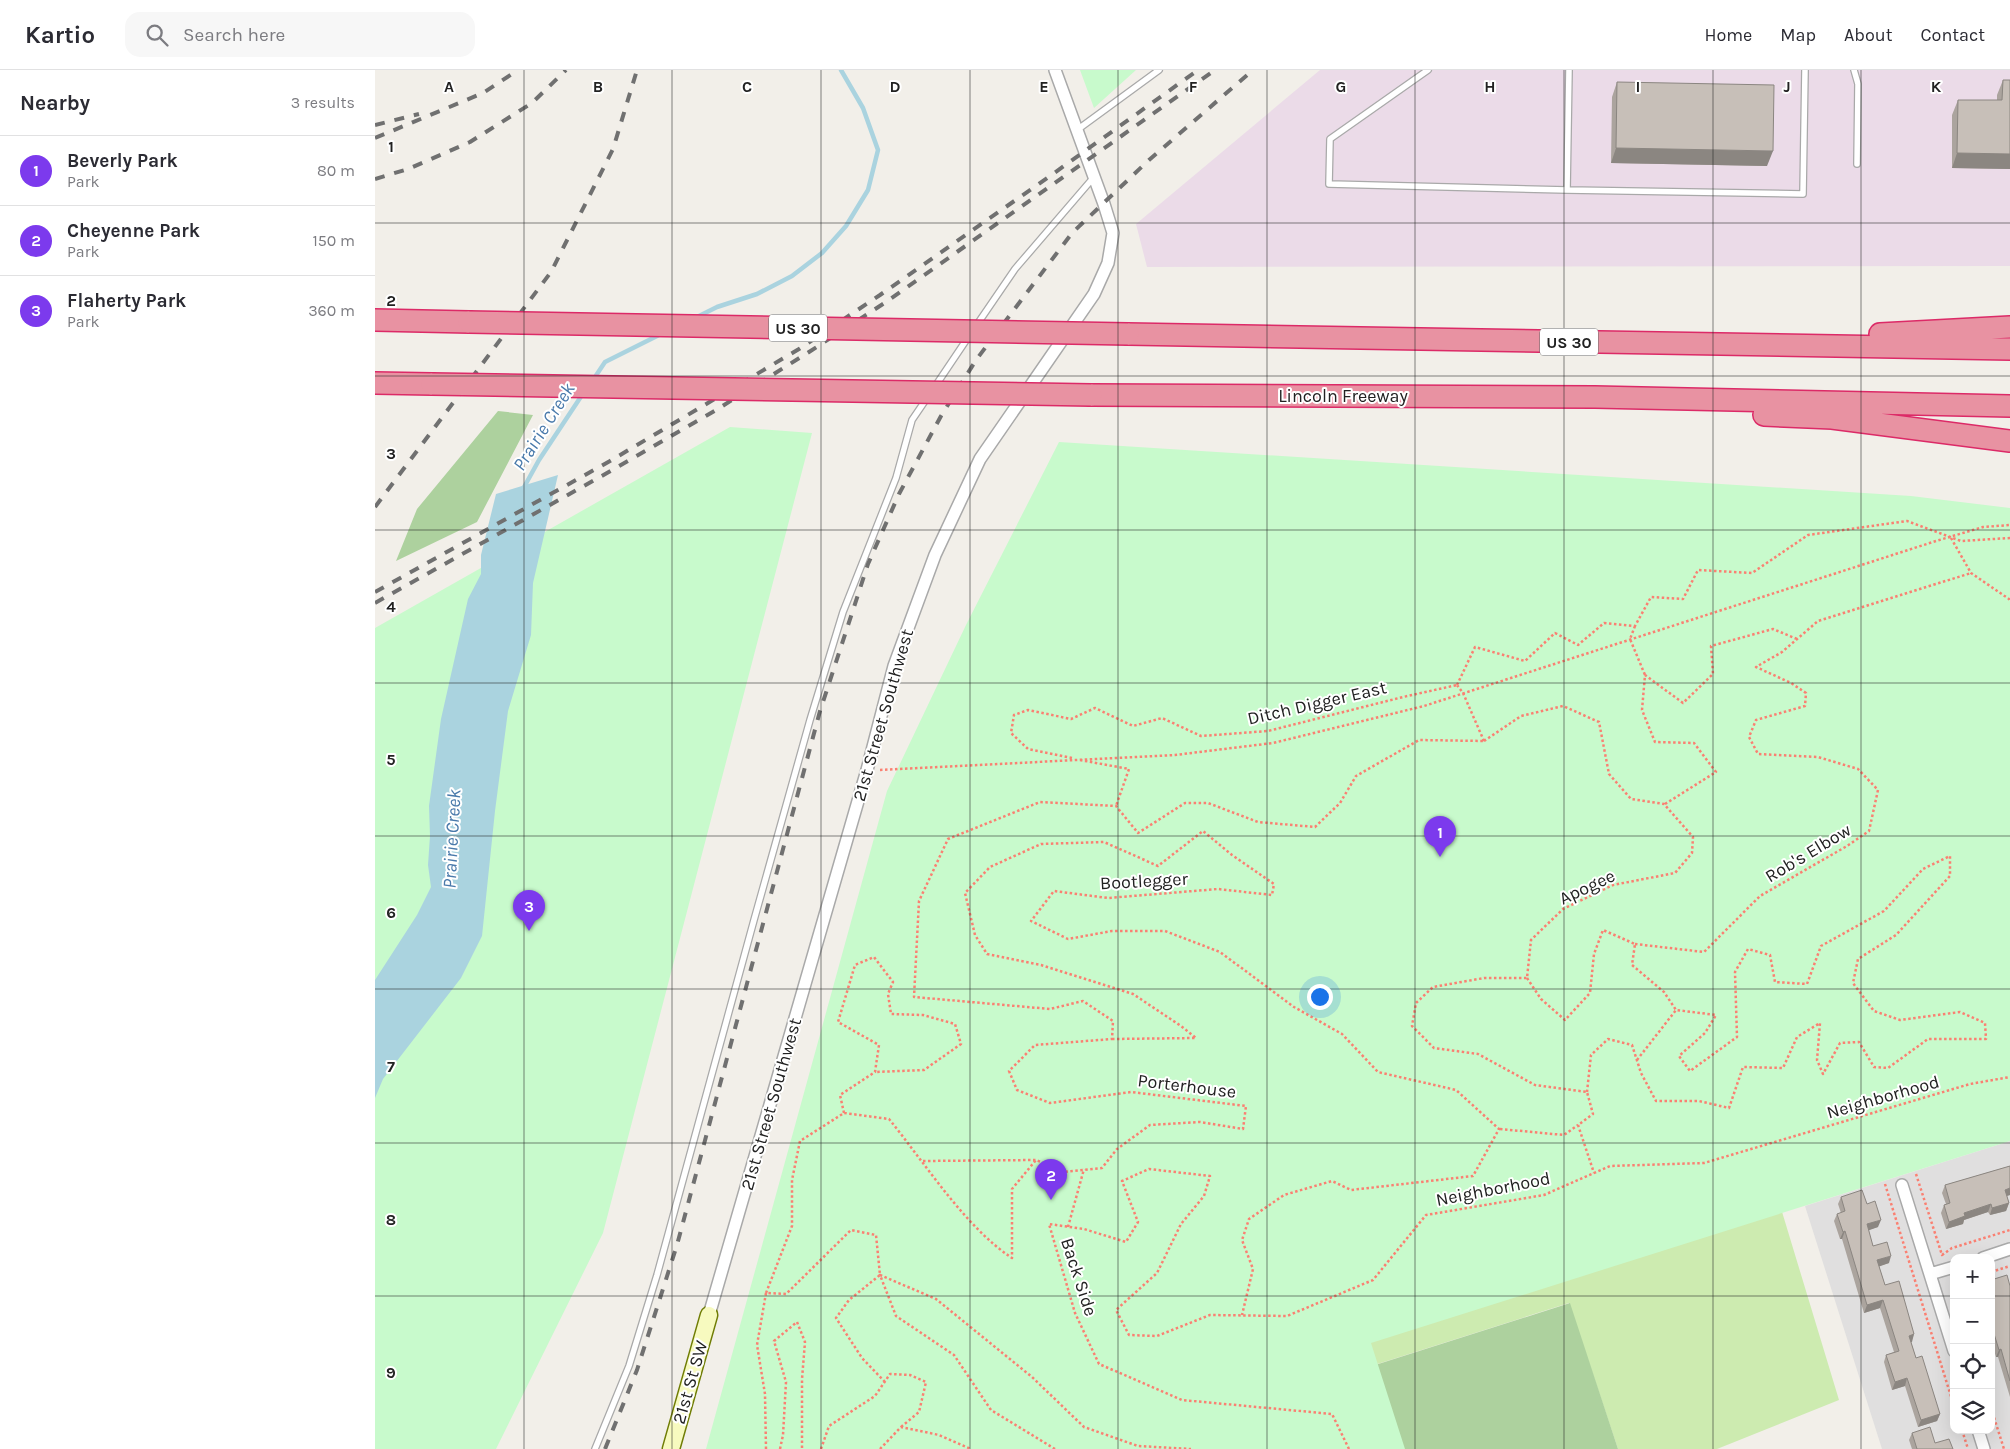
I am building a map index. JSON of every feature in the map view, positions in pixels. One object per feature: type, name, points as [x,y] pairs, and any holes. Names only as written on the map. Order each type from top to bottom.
[{"type":"highway","name":"US 30","points":[[375,320],[2010,349]]},
{"type":"highway","points":[[1700,344],[2010,327]]},
{"type":"highway","name":"Lincoln Freeway","points":[[375,383],[1091,395],[1595,397]]},
{"type":"highway","points":[[1595,397],[2010,406]]},
{"type":"highway","points":[[1595,397],[1696,412],[1832,418],[2010,441]]},
{"type":"street","name":"21st Street Southwest","points":[[709,1315],[867,770],[894,666],[935,555],[976,468],[1094,294],[1108,263],[1113,233],[1055,70]]},
{"type":"street","points":[[1902,1185],[1952,1344]]},
{"type":"street","points":[[1995,1254],[2010,1249]]},
{"type":"street","points":[[1930,1274],[1950,1268]]},
{"type":"street","name":"21st St SW","points":[[671,1449],[709,1315]]},
{"type":"street","points":[[1979,1434],[1984,1449]]},
{"type":"lane","points":[[1077,130],[1159,70]]},
{"type":"lane","points":[[1428,70],[1330,139],[1329,184],[1803,194],[1805,70]]},
{"type":"lane","points":[[1567,190],[1569,70]]},
{"type":"lane","points":[[1854,70],[1857,84],[1857,164]]},
{"type":"lane","points":[[595,1449],[629,1366],[657,1275],[762,891],[843,612],[897,478],[912,420],[1015,269],[1094,177]]},
{"type":"path","points":[[1112,1038],[1113,1021],[1083,1001],[1050,1008],[914,997],[919,900],[948,838],[1040,802],[1116,806],[1138,833],[1185,803],[1208,804],[1258,822],[1315,827],[1339,804],[1356,776],[1419,740],[1484,741],[1521,716],[1563,706],[1599,722],[1609,774],[1631,799],[1664,804],[1716,772],[1694,743],[1655,742],[1642,710],[1645,675],[1630,640],[1635,626],[1651,597],[1683,599],[1698,570],[1752,573],[1809,535],[1907,521],[1961,541],[2010,538]]},
{"type":"path","points":[[867,770],[1175,755],[1273,743],[1424,706],[1950,537],[1983,527],[2010,525]]},
{"type":"path","points":[[1950,537],[1971,573],[2009,599],[2010,602]]},
{"type":"path","name":"Rob's Elbow","points":[[1635,944],[1704,952],[1760,896],[1847,846],[1869,831],[1878,790],[1858,769],[1819,757],[1758,754],[1749,737],[1756,720],[1805,706],[1806,693],[1791,683],[1756,667],[1782,652],[1817,621],[1971,573]]},
{"type":"path","points":[[1484,741],[1463,693],[1457,685],[1475,647],[1525,661],[1555,633],[1578,645],[1604,623],[1635,626]]},
{"type":"path","points":[[1645,675],[1683,703],[1713,674],[1711,646],[1773,629],[1797,639]]},
{"type":"path","name":"Ditch Digger East","points":[[1075,759],[1028,749],[1011,733],[1014,715],[1028,710],[1071,719],[1095,708],[1133,726],[1162,718],[1201,736],[1268,731],[1457,685]]},
{"type":"path","points":[[1075,759],[1129,769],[1116,806]]},
{"type":"path","name":"Apogee","points":[[1527,978],[1531,940],[1563,909],[1613,885],[1675,873],[1692,853],[1693,838],[1664,804]]},
{"type":"path","name":"Bootlegger","points":[[1112,1038],[1196,1038],[1133,994],[1041,965],[987,954],[975,936],[965,893],[990,867],[1041,844],[1104,842],[1158,866],[1203,831],[1232,855],[1274,884],[1272,895],[1218,889],[1108,898],[1054,891],[1031,921],[1068,939],[1112,931],[1165,930],[1220,952],[1294,1007],[1342,1034],[1378,1072],[1456,1090],[1499,1129]]},
{"type":"path","points":[[1242,1315],[1253,1269],[1242,1240],[1249,1219],[1284,1195],[1332,1181],[1351,1190],[1473,1176],[1499,1129],[1564,1135],[1593,1114],[1587,1092],[1591,1055],[1608,1039],[1632,1045],[1641,1074],[1656,1101],[1699,1102],[1729,1108],[1743,1067],[1783,1068],[1797,1037],[1820,1023],[1817,1060],[1823,1074],[1840,1044],[1859,1042],[1874,1067],[1888,1068],[1928,1039],[1985,1039],[1985,1022],[1960,1012],[1900,1020],[1874,1011],[1853,984],[1858,959],[1896,935],[1951,876],[1950,856],[1923,869],[1884,911],[1821,946],[1807,984],[1775,982],[1770,955],[1748,949],[1735,972],[1737,1036],[1690,1071],[1679,1056],[1705,1033],[1716,1015],[1676,1010],[1664,992],[1632,966],[1635,944],[1603,930],[1594,954],[1590,993],[1565,1020],[1541,999],[1527,978],[1484,978],[1433,987],[1415,1003],[1412,1026],[1434,1048],[1478,1054],[1535,1085],[1587,1092]]},
{"type":"path","points":[[844,1113],[840,1095],[875,1072],[924,1070],[961,1044],[955,1024],[923,1015],[891,1014],[888,994],[893,982],[874,957],[855,965],[838,1022],[879,1045],[875,1072]]},
{"type":"path","points":[[1637,1060],[1676,1010]]},
{"type":"path","name":"Porterhouse","points":[[1036,1160],[1064,1172],[1102,1168],[1117,1148],[1150,1125],[1200,1122],[1243,1129],[1246,1106],[1131,1092],[1050,1103],[1017,1090],[1009,1071],[1035,1045],[1112,1038]]},
{"type":"path","name":"Neighborhood","points":[[1242,1315],[1287,1316],[1373,1280],[1426,1215],[1544,1195],[1611,1166],[1704,1162],[1970,1084],[2010,1077]]},
{"type":"path","points":[[766,1449],[765,1394],[757,1345],[766,1293],[792,1226],[792,1180],[800,1141],[844,1113],[889,1118],[942,1188],[994,1246],[1012,1258],[1012,1189],[1036,1160]]},
{"type":"path","points":[[1578,1125],[1595,1173]]},
{"type":"path","points":[[923,1161],[1036,1160]]},
{"type":"path","name":"Back Side","points":[[1242,1315],[1210,1315],[1157,1336],[1129,1335],[1116,1310],[1157,1273],[1181,1224],[1204,1196],[1210,1176],[1149,1168],[1122,1182],[1138,1222],[1126,1242],[1084,1229],[1049,1224],[1075,1314],[1099,1364],[1182,1400],[1332,1414],[1349,1449]]},
{"type":"path","points":[[1068,1227],[1084,1170]]},
{"type":"path","points":[[1916,1174],[1942,1255],[1952,1248],[2010,1230]]},
{"type":"path","points":[[1885,1184],[1950,1393]]},
{"type":"path","points":[[766,1293],[786,1294],[851,1230],[876,1234],[880,1275],[896,1316],[954,1355],[991,1410],[1055,1449]]},
{"type":"path","points":[[1995,1271],[2010,1266]]},
{"type":"path","points":[[880,1275],[849,1300],[835,1318],[862,1358],[885,1382]]},
{"type":"path","points":[[880,1275],[936,1298],[1032,1377],[1084,1427],[1138,1446],[1191,1449]]},
{"type":"path","points":[[780,1449],[783,1434],[786,1382],[774,1341],[797,1322],[805,1342],[802,1379],[802,1449]]},
{"type":"path","points":[[821,1449],[829,1426],[875,1396],[890,1374],[910,1375],[926,1382],[919,1412],[901,1427],[880,1449]]},
{"type":"path","points":[[1995,1421],[2004,1449]]},
{"type":"path","points":[[901,1427],[939,1435],[971,1449]]},
{"type":"path","points":[[1963,1434],[1967,1449]]},
{"type":"shaded area","points":[[1320,70],[2010,70],[2010,266],[1147,267],[1136,224]]},
{"type":"shaded area","points":[[2010,1141],[2010,1449],[1882,1449],[1805,1206]]},
{"type":"green space","points":[[1080,70],[1136,70],[1094,108]]},
{"type":"green space","points":[[498,411],[533,415],[477,522],[396,561],[417,509]]},
{"type":"green space","points":[[730,427],[812,433],[603,1233],[496,1449],[375,1449],[375,628]]},
{"type":"green space","points":[[1059,442],[1911,496],[2010,508],[2010,1141],[1371,1343],[1405,1449],[706,1449],[887,791],[966,625]]},
{"type":"green space","points":[[1773,1182],[1839,1400],[1717,1449],[1618,1449],[1569,1303],[1111,1449],[914,1449]]},
{"type":"green space","points":[[1570,1303],[1618,1449],[1111,1449]]},
{"type":"water","points":[[558,475],[533,583],[531,635],[508,711],[482,936],[461,978],[383,1079],[375,1098],[375,980],[417,915],[431,887],[428,865],[430,836],[429,806],[441,719],[468,599],[481,574],[481,555],[496,494]]},
{"type":"building","points":[[2003,80],[2010,80],[2010,154],[1957,153],[1958,100],[2002,100]]},
{"type":"building","points":[[1617,82],[1774,85],[1773,151],[1616,148]]},
{"type":"building","points":[[2010,1166],[2010,1188],[2005,1190],[2009,1203],[1992,1208],[1991,1204],[1964,1213],[1965,1216],[1949,1222],[1944,1205],[1950,1203],[1945,1185]]},
{"type":"building","points":[[1862,1190],[1867,1204],[1875,1201],[1881,1220],[1867,1224],[1873,1246],[1887,1242],[1891,1256],[1877,1260],[1885,1285],[1899,1281],[1914,1334],[1909,1336],[1916,1358],[1922,1356],[1940,1414],[1921,1420],[1907,1378],[1895,1382],[1886,1355],[1899,1351],[1883,1300],[1867,1305],[1845,1231],[1843,1232],[1837,1214],[1845,1211],[1841,1197]]},
{"type":"building","points":[[2007,1275],[2010,1286],[2010,1381],[2001,1349],[1999,1350],[1995,1337],[1995,1279]]},
{"type":"building","points":[[1930,1427],[1935,1443],[1949,1439],[1953,1449],[1917,1449],[1912,1433]]},
{"type":"waterway","name":"Prairie Creek","points":[[695,318],[717,307],[757,294],[792,276],[822,253],[846,226],[868,190],[878,150],[863,108],[841,70]]},
{"type":"waterway","name":"Prairie Creek","points":[[593,380],[605,362],[661,334]]},
{"type":"waterway","name":"Prairie Creek","points":[[523,489],[539,460],[584,392]]},
{"type":"railway","points":[[375,138],[483,93],[518,70]]},
{"type":"railway","points":[[375,179],[408,169],[470,142],[532,103],[566,70]]},
{"type":"railway","points":[[375,507],[551,272],[613,149],[637,70]]},
{"type":"railway","points":[[375,592],[610,461],[799,349],[880,295],[1198,70]]},
{"type":"railway","points":[[375,603],[716,410],[809,352],[886,302],[1215,70]]},
{"type":"railway","points":[[605,1449],[637,1370],[677,1245],[820,711],[868,564],[899,494],[941,416],[976,360],[1072,233],[1149,160],[1253,70]]},
{"type":"railway","points":[[375,125],[419,114]]},
{"type":"place","name":"Beverly Park","points":[[1440,857]]},
{"type":"place","name":"Flaherty Park","points":[[529,931]]},
{"type":"place","name":"Cheyenne Park","points":[[1051,1200]]}]
